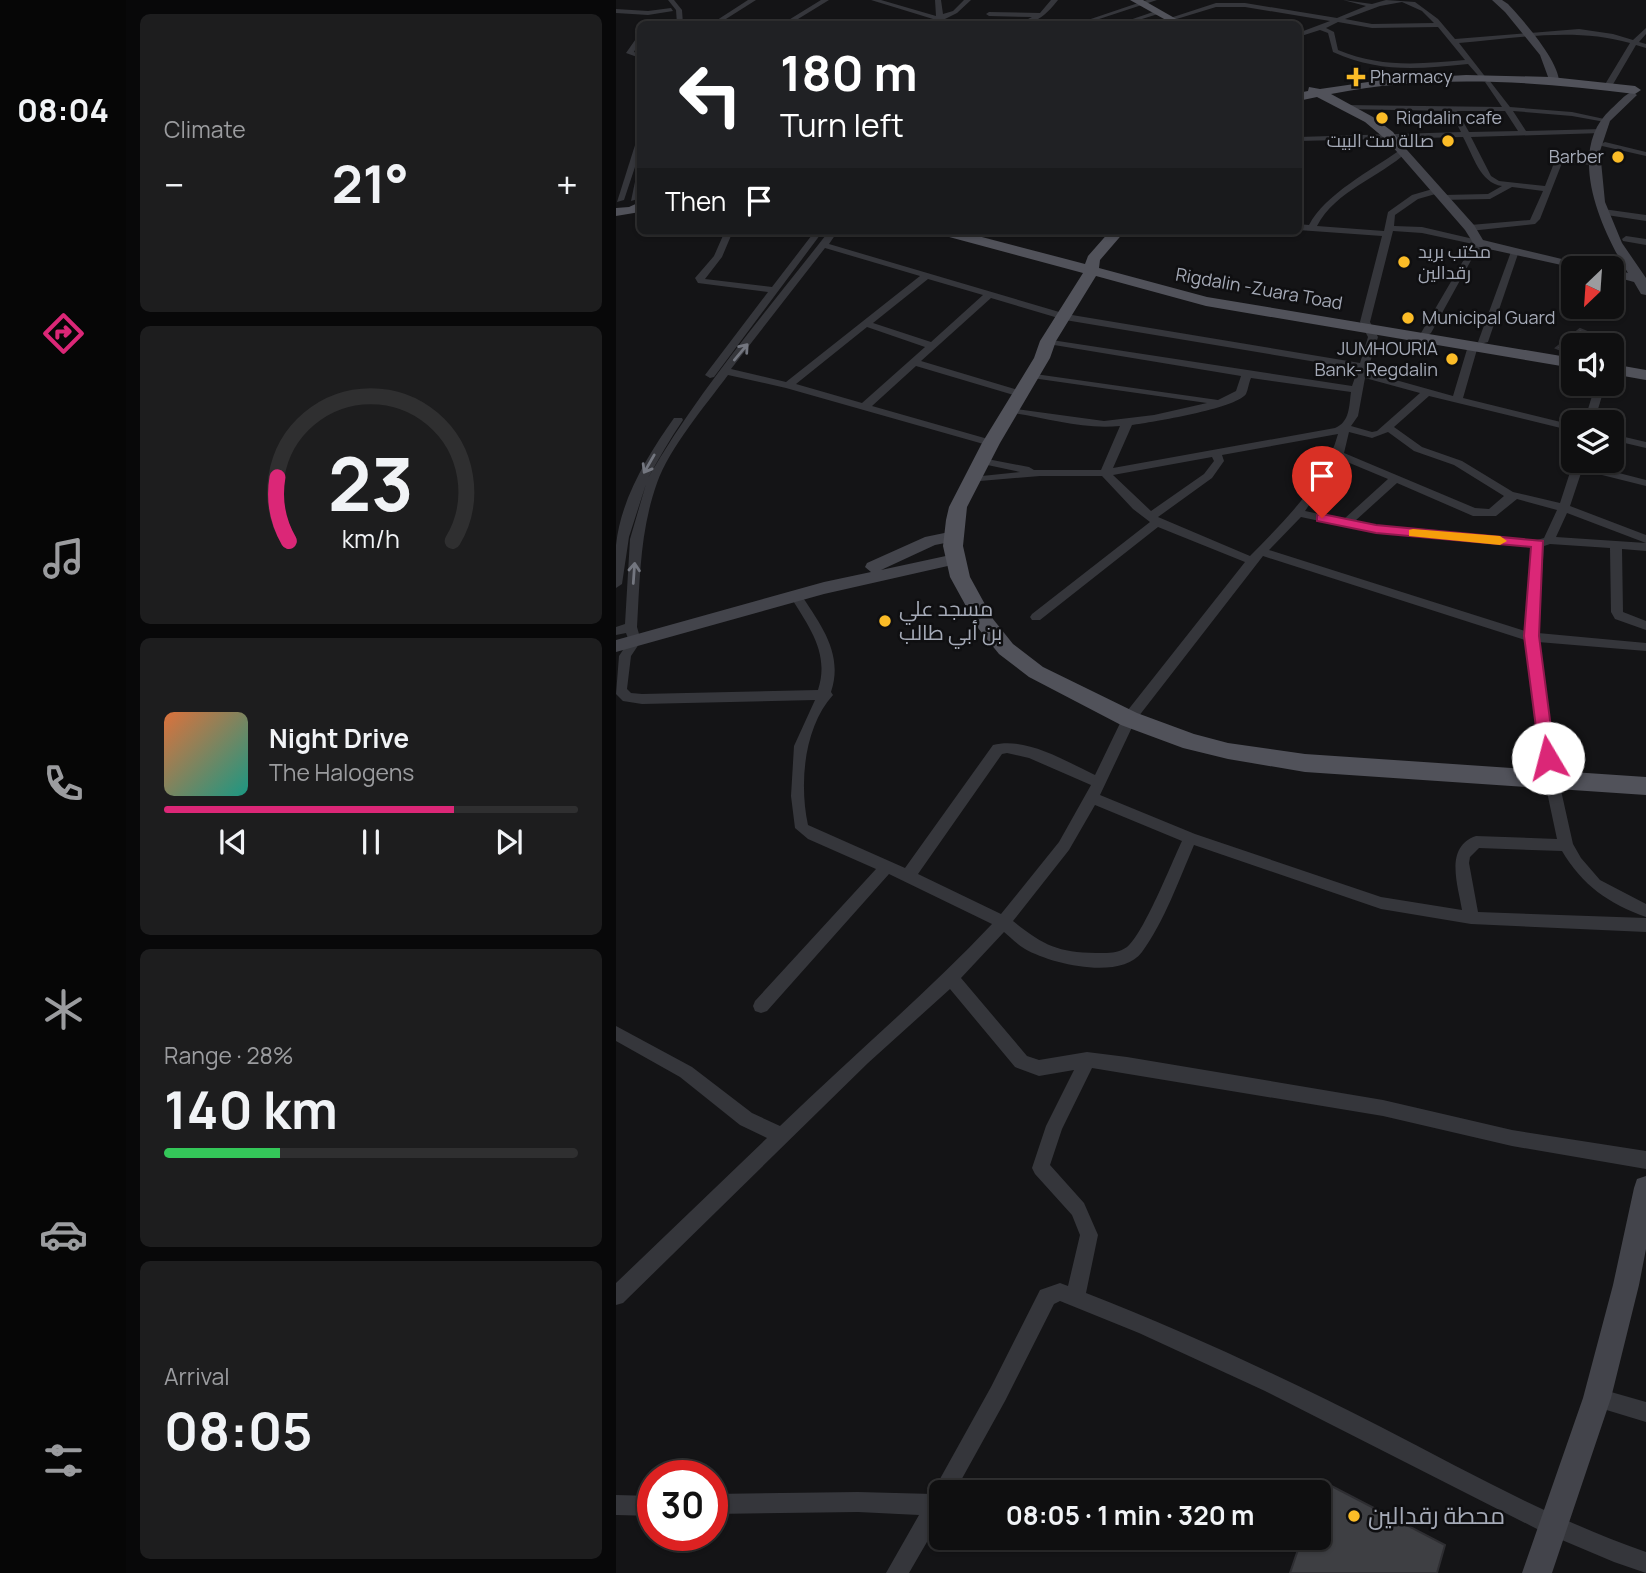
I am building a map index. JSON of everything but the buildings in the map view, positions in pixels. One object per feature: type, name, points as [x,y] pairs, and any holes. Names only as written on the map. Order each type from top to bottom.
[{"type":"main road","points":[[1144,3],[1156,13],[1173,21]]},
{"type":"main road","points":[[1302,102],[1380,87],[1486,80]]},
{"type":"main road","points":[[1555,81],[1640,92]]},
{"type":"main road","points":[[1302,84],[1555,81],[1640,92]]},
{"type":"main road","points":[[1323,97],[1365,84]]},
{"type":"main road","points":[[1302,86],[1394,141]]},
{"type":"main road","points":[[1323,97],[1394,141]]},
{"type":"main road","name":"Rigdalin -Zuara Toad","points":[[959,235],[1206,301],[1426,333],[1561,361]]},
{"type":"main road","name":"Rigdalin -Zuara Toad","points":[[980,235],[1091,269]]},
{"type":"main road","points":[[1114,235],[1093,259],[1091,269],[1066,317],[1048,341],[1032,375],[958,507],[954,536],[955,559],[968,595],[990,632],[1006,649],[1036,672],[1129,719],[1191,742],[1267,759],[1646,786]]},
{"type":"main road","name":"Rigdalin -Zuara Toad","points":[[1367,325],[1561,355]]},
{"type":"main road","points":[[1624,366],[1646,369]]},
{"type":"main road","points":[[1624,371],[1646,375]]},
{"type":"street","points":[[719,21],[753,0]]},
{"type":"street","points":[[789,21],[826,0]]},
{"type":"street","points":[[878,0],[948,21]]},
{"type":"street","points":[[937,0],[940,18]]},
{"type":"street","points":[[934,21],[955,12],[968,0]]},
{"type":"street","points":[[1028,21],[1042,15],[1055,0]]},
{"type":"street","points":[[1346,0],[1373,6]]},
{"type":"street","points":[[1496,0],[1510,10],[1542,47],[1555,81]]},
{"type":"street","points":[[616,11],[671,14],[671,1]]},
{"type":"street","points":[[671,1],[679,10],[680,21]]},
{"type":"street","points":[[1302,34],[1373,6],[1394,1],[1409,1],[1419,5],[1486,80],[1523,132]]},
{"type":"street","points":[[1088,21],[1144,3]]},
{"type":"street","points":[[1101,21],[1144,3]]},
{"type":"street","points":[[1177,21],[1217,3],[1242,9],[1388,27],[1438,24]]},
{"type":"street","points":[[616,19],[631,12]]},
{"type":"street","points":[[1131,21],[1156,13]]},
{"type":"street","points":[[989,14],[1042,15]]},
{"type":"street","points":[[1320,28],[1331,32],[1335,51],[1370,66],[1385,68],[1469,62]]},
{"type":"street","points":[[1608,86],[1634,43],[1646,30]]},
{"type":"street","points":[[1452,41],[1578,31],[1613,36],[1646,46]]},
{"type":"street","points":[[637,40],[630,53],[637,55]]},
{"type":"street","points":[[1640,92],[1604,134],[1603,151],[1607,213],[1616,243],[1644,277]]},
{"type":"street","points":[[1640,92],[1612,122],[1595,151],[1599,202],[1626,239],[1644,277],[1646,291]]},
{"type":"street","points":[[1323,97],[1397,111],[1505,107],[1566,111],[1604,134],[1646,154]]},
{"type":"street","points":[[1452,108],[1488,177],[1509,186],[1547,189]]},
{"type":"street","points":[[1312,228],[1314,219],[1349,189],[1394,141],[1397,111]]},
{"type":"street","points":[[1302,139],[1394,141],[1465,133],[1604,134]]},
{"type":"street","points":[[1394,141],[1470,228],[1479,243]]},
{"type":"street","points":[[1470,228],[1532,222],[1536,219],[1559,160],[1597,163]]},
{"type":"street","points":[[630,205],[637,161]]},
{"type":"street","points":[[630,205],[637,185]]},
{"type":"street","points":[[616,1296],[862,1058],[951,978],[1003,922],[1064,846],[1100,783],[1129,719],[1257,557],[1298,513],[1338,454],[1345,428],[1353,416],[1356,390],[1373,337],[1367,325],[1391,214],[1415,197],[1490,196],[1509,186]]},
{"type":"street","points":[[1607,213],[1646,218]]},
{"type":"street","points":[[1302,227],[1422,230],[1561,261]]},
{"type":"street","points":[[728,235],[724,246],[700,278],[701,281],[774,290]]},
{"type":"street","points":[[616,584],[622,535],[639,482],[664,438],[816,235]]},
{"type":"street","points":[[826,695],[628,698],[620,690],[619,651],[633,634],[636,539],[652,481],[677,437],[725,371],[831,235]]},
{"type":"street","points":[[1626,239],[1646,242]]},
{"type":"street","points":[[1426,333],[1479,243]]},
{"type":"street","points":[[824,245],[1066,317],[1364,371],[1426,393],[1561,425]]},
{"type":"street","points":[[1471,253],[1497,247]]},
{"type":"street","points":[[1457,400],[1515,251]]},
{"type":"street","points":[[1624,274],[1644,277]]},
{"type":"street","points":[[788,385],[926,276]]},
{"type":"street","points":[[864,407],[989,296]]},
{"type":"street","points":[[864,323],[933,346]]},
{"type":"street","points":[[1048,341],[1356,390]]},
{"type":"street","points":[[915,362],[1016,402],[1104,424],[1127,423],[1225,403],[1241,393],[1247,374]]},
{"type":"street","points":[[725,371],[788,385],[864,407],[1041,473]]},
{"type":"street","points":[[1032,375],[1225,403]]},
{"type":"street","points":[[972,480],[1041,473],[1105,473],[1345,428],[1372,435],[1381,433],[1426,393]]},
{"type":"street","points":[[1105,473],[1127,423]]},
{"type":"street","points":[[1388,427],[1418,449],[1458,463],[1511,496]]},
{"type":"street","points":[[1624,440],[1646,445]]},
{"type":"street","points":[[1036,617],[1208,477],[1219,461],[1216,453]]},
{"type":"street","points":[[1338,454],[1473,512],[1492,513],[1511,496],[1517,495],[1564,508],[1646,539]]},
{"type":"street","points":[[1105,473],[1154,519],[1257,557],[1531,636],[1646,647]]},
{"type":"street","points":[[1576,473],[1564,508],[1544,542],[1531,636],[1551,780],[1566,845],[1576,862],[1595,884],[1646,911]]},
{"type":"street","points":[[1612,473],[1646,483]]},
{"type":"street","points":[[1346,523],[1395,479]]},
{"type":"street","points":[[1298,513],[1421,534],[1646,547]]},
{"type":"street","points":[[824,588],[923,544],[954,536]]},
{"type":"street","points":[[1616,547],[1616,612],[1619,616],[1646,626]]},
{"type":"street","points":[[616,631],[633,634],[915,566],[955,559]]},
{"type":"street","points":[[796,596],[827,651],[829,675],[826,695],[812,717],[802,742],[797,813],[802,828],[1003,922],[1030,944],[1068,959],[1116,960],[1135,950],[1163,901],[1190,838]]},
{"type":"street","points":[[908,876],[998,749],[1006,745],[1100,783]]},
{"type":"street","points":[[1092,798],[1190,838],[1370,900],[1471,918],[1646,925]]},
{"type":"street","points":[[1471,918],[1462,863],[1467,849],[1476,842],[1487,840],[1566,845]]},
{"type":"street","points":[[761,1006],[886,867]]},
{"type":"street","points":[[951,978],[1021,1062],[1040,1068],[1087,1060],[1383,1108],[1512,1138],[1646,1160]]},
{"type":"street","points":[[616,1033],[686,1073],[746,1119],[782,1136]]},
{"type":"street","points":[[1075,1298],[1089,1235],[1078,1209],[1041,1168],[1051,1129],[1069,1100],[1087,1060]]},
{"type":"street","points":[[1537,1573],[1597,1398],[1643,1224],[1646,1188]]},
{"type":"street","points":[[950,1480],[1047,1297],[1060,1292],[1236,1366],[1553,1525],[1610,1551],[1646,1563]]},
{"type":"street","points":[[1597,1398],[1646,1412]]},
{"type":"street","points":[[728,1504],[858,1503],[929,1499]]},
{"type":"street","points":[[616,1504],[637,1505]]},
{"type":"street","points":[[897,1573],[929,1517]]},
{"type":"slow traffic","points":[[1413,533],[1500,541]]},
{"type":"place","name":"Pharmacy","points":[[1356,77]]},
{"type":"place","name":"Riqdalin cafe","points":[[1382,118]]},
{"type":"place","name":"صالة ست البيت","points":[[1448,141]]},
{"type":"place","name":"Barber","points":[[1618,157]]},
{"type":"place","name":"مكتب بريد رقدالين","points":[[1404,262]]},
{"type":"place","name":"Municipal Guard","points":[[1408,318]]},
{"type":"place","name":"JUMHOURIA Bank- Regdalin","points":[[1452,359]]},
{"type":"place","name":"مسجد علي بن أبي طالب","points":[[885,621]]},
{"type":"place","name":"محطة رقدالين","points":[[1354,1516]]},
{"type":"route","points":[[1322,518],[1376,529],[1538,544],[1531,636],[1548,758]]}]
